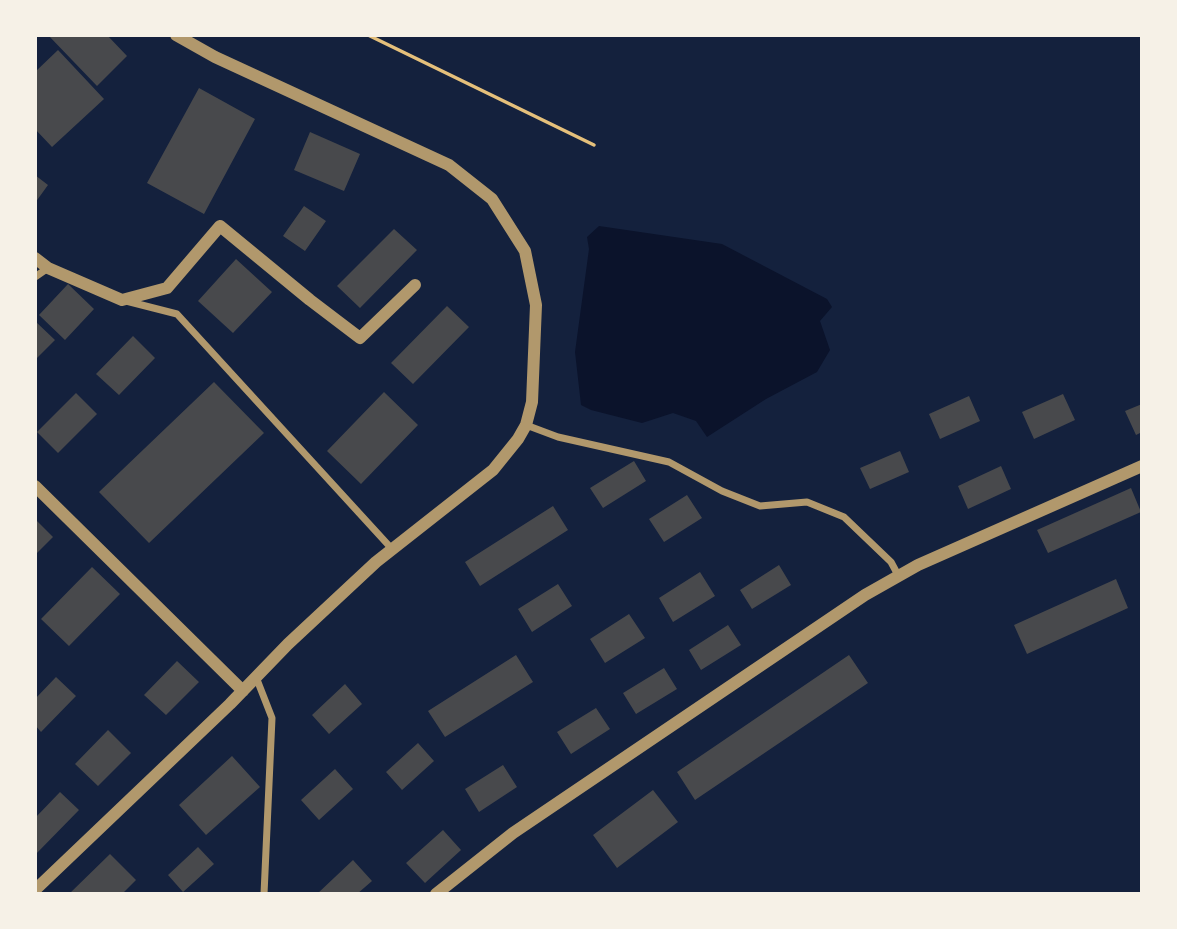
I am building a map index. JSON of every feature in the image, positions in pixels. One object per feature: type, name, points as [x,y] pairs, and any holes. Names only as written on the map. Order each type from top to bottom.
[{"type":"street","points":[[35,890],[243,691],[288,644],[392,549],[493,470],[518,439],[526,425],[533,402],[536,305],[525,251],[492,199],[449,165],[215,57],[176,35]]},
{"type":"street","points":[[122,300],[167,288],[220,226],[360,338],[415,285]]},
{"type":"street","points":[[35,258],[48,268],[122,300],[177,314],[392,549]]},
{"type":"street","points":[[35,277],[48,268]]},
{"type":"street","points":[[526,425],[558,437],[669,462],[722,491],[760,506],[807,502],[844,517],[891,562],[898,575]]},
{"type":"street","points":[[436,894],[513,833],[865,595],[898,575],[1142,466]]},
{"type":"street","points":[[35,485],[243,691]]},
{"type":"street","points":[[256,677],[272,718],[264,894]]},
{"type":"path","points":[[368,35],[594,145]]},
{"type":"water","points":[[599,226],[722,244],[827,299],[832,307],[820,321],[830,350],[817,372],[766,399],[707,437],[696,421],[673,413],[642,423],[581,405],[575,352],[589,249],[587,237]]},
{"type":"building","points":[[48,35],[107,35],[127,56],[97,86]]},
{"type":"building","points":[[58,50],[104,99],[52,147],[35,129],[35,72]]},
{"type":"building","points":[[199,88],[255,119],[204,214],[147,183]]},
{"type":"building","points":[[310,132],[360,154],[344,191],[294,170]]},
{"type":"building","points":[[35,175],[48,185],[35,203]]},
{"type":"building","points":[[304,206],[326,221],[305,251],[283,236]]},
{"type":"building","points":[[394,229],[417,250],[360,308],[337,286]]},
{"type":"building","points":[[236,259],[272,292],[233,333],[198,301]]},
{"type":"building","points":[[68,284],[94,309],[65,340],[39,315]]},
{"type":"building","points":[[447,306],[469,327],[413,384],[391,363]]},
{"type":"building","points":[[35,321],[55,340],[35,360]]},
{"type":"building","points":[[133,336],[155,358],[119,395],[96,374]]},
{"type":"building","points":[[214,382],[264,433],[149,543],[99,492]]},
{"type":"building","points":[[384,392],[418,425],[361,484],[327,451]]},
{"type":"building","points":[[76,393],[97,414],[58,453],[37,432]]},
{"type":"building","points":[[1063,394],[1075,420],[1034,439],[1022,412]]},
{"type":"building","points":[[969,396],[980,421],[940,439],[929,414]]},
{"type":"building","points":[[1142,404],[1142,432],[1136,435],[1125,411]]},
{"type":"building","points":[[900,451],[909,472],[870,489],[860,468]]},
{"type":"building","points":[[634,461],[646,481],[603,508],[590,488]]},
{"type":"building","points":[[1001,466],[1011,489],[968,509],[958,486]]},
{"type":"building","points":[[1131,488],[1141,512],[1048,553],[1037,530]]},
{"type":"building","points":[[687,495],[702,518],[664,542],[649,519]]},
{"type":"building","points":[[553,506],[568,530],[480,586],[465,562]]},
{"type":"building","points":[[35,519],[53,537],[35,555]]},
{"type":"building","points":[[779,565],[791,585],[752,609],[740,590]]},
{"type":"building","points":[[92,567],[120,594],[69,646],[41,619]]},
{"type":"building","points":[[700,572],[715,596],[673,622],[659,598]]},
{"type":"building","points":[[1116,579],[1128,608],[1027,654],[1014,625]]},
{"type":"building","points":[[558,584],[572,606],[532,632],[518,609]]},
{"type":"building","points":[[629,614],[645,638],[605,663],[590,639]]},
{"type":"building","points":[[728,625],[741,645],[701,670],[689,650]]},
{"type":"building","points":[[516,655],[533,682],[445,737],[428,711]]},
{"type":"building","points":[[849,655],[868,683],[695,800],[677,772]]},
{"type":"building","points":[[177,661],[199,682],[166,715],[144,695]]},
{"type":"building","points":[[664,668],[677,689],[636,714],[623,693]]},
{"type":"building","points":[[56,677],[76,696],[41,732],[35,725],[35,699]]},
{"type":"building","points":[[345,684],[362,704],[329,734],[312,715]]},
{"type":"building","points":[[596,708],[610,729],[571,754],[557,732]]},
{"type":"building","points":[[108,730],[131,753],[98,786],[75,764]]},
{"type":"building","points":[[418,743],[434,761],[402,790],[386,772]]},
{"type":"building","points":[[232,756],[260,787],[206,835],[179,805]]},
{"type":"building","points":[[503,765],[517,787],[479,812],[465,789]]},
{"type":"building","points":[[335,769],[353,789],[319,820],[301,800]]},
{"type":"building","points":[[653,790],[678,822],[617,868],[593,835]]},
{"type":"building","points":[[60,792],[79,810],[35,855],[35,818]]},
{"type":"building","points":[[443,830],[461,850],[425,883],[406,863]]},
{"type":"building","points":[[198,847],[214,864],[183,892],[168,875]]},
{"type":"building","points":[[110,854],[136,880],[122,894],[69,894]]},
{"type":"building","points":[[353,860],[372,881],[357,894],[317,894]]}]
